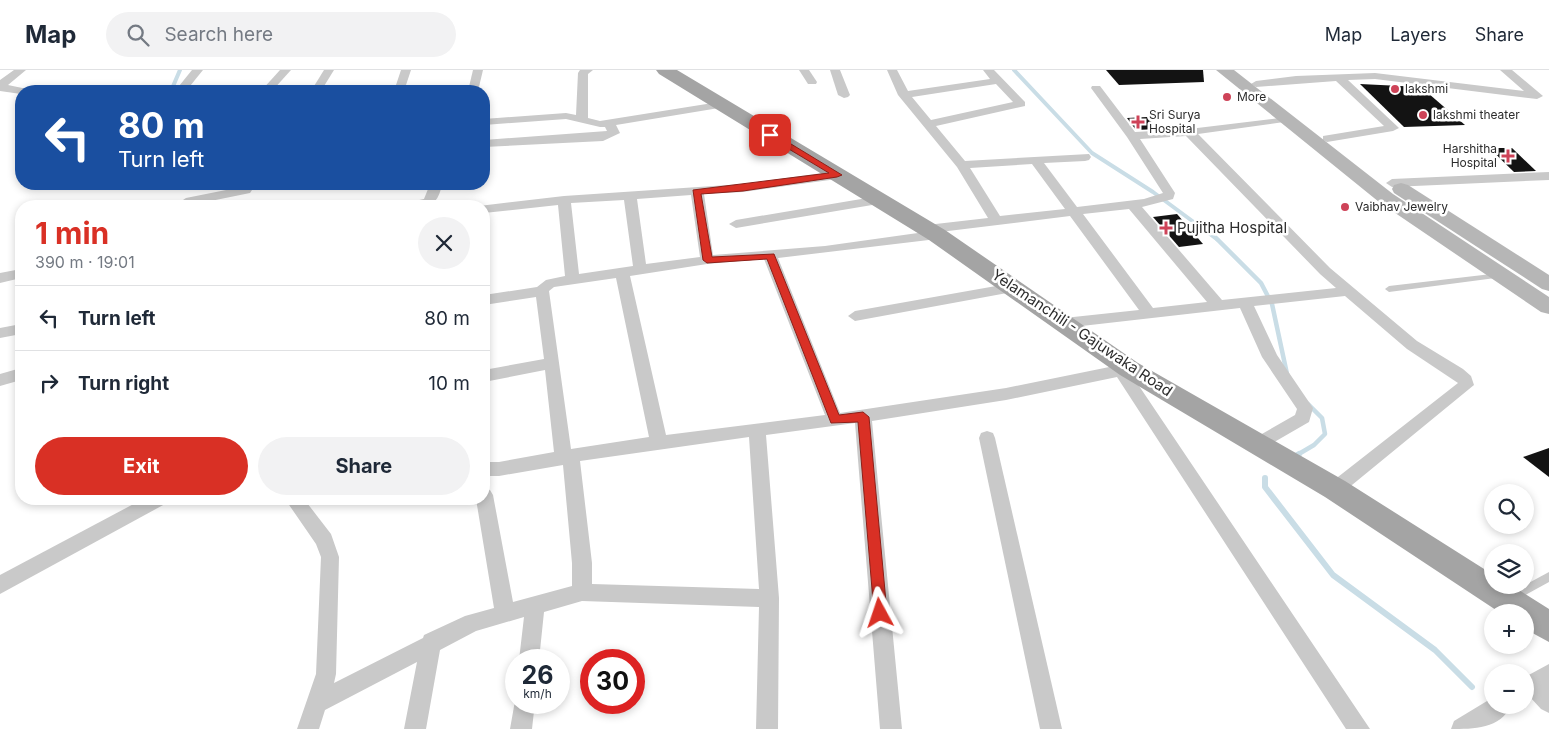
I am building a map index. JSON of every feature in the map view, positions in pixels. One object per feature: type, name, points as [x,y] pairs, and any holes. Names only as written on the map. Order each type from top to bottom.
[{"type":"main road","name":"Yelamanchili - Gajuwaka Road","points":[[665,70],[719,105],[932,232],[1064,323],[1125,370],[1259,444],[1335,489],[1549,627]]},
{"type":"main road","points":[[1224,70],[1386,198],[1549,308]]},
{"type":"main road","points":[[1241,70],[1256,84],[1327,138],[1392,184],[1549,284]]},
{"type":"street","points":[[1,87],[21,70]]},
{"type":"street","points":[[185,85],[198,70]]},
{"type":"street","points":[[272,85],[286,70]]},
{"type":"street","points":[[319,85],[329,70]]},
{"type":"street","points":[[401,85],[406,70]]},
{"type":"street","points":[[474,85],[478,70]]},
{"type":"street","points":[[582,119],[583,73],[588,70]]},
{"type":"street","points":[[804,70],[812,82]]},
{"type":"street","points":[[834,70],[844,95]]},
{"type":"street","points":[[892,70],[904,95],[962,166],[995,219]]},
{"type":"street","points":[[927,124],[1020,104],[996,81],[988,70]]},
{"type":"street","points":[[1505,70],[1537,96]]},
{"type":"street","points":[[1256,84],[1369,73],[1549,98]]},
{"type":"street","points":[[1327,138],[1393,128],[1338,77]]},
{"type":"street","points":[[904,95],[996,81]]},
{"type":"street","points":[[1,87],[15,90]]},
{"type":"street","points":[[582,592],[582,563],[542,291],[544,286],[572,279],[707,260],[770,256],[932,232],[995,219],[1132,204],[1163,197],[1169,193],[1132,136],[1096,88]]},
{"type":"street","points":[[490,122],[566,116],[600,124],[719,105]]},
{"type":"street","points":[[1132,136],[1189,132],[1284,118]]},
{"type":"street","points":[[490,144],[603,137],[614,133],[610,122]]},
{"type":"street","points":[[1189,132],[1325,271],[1412,345],[1458,373],[1465,380],[1466,385],[1335,489]]},
{"type":"street","points":[[962,166],[1085,157]]},
{"type":"street","points":[[1036,161],[1150,314]]},
{"type":"street","points":[[490,208],[564,200],[743,188],[837,175]]},
{"type":"street","points":[[1392,184],[1549,176]]},
{"type":"street","points":[[194,200],[234,190]]},
{"type":"street","points":[[696,192],[707,260]]},
{"type":"street","points":[[630,196],[640,270]]},
{"type":"street","points":[[564,200],[572,279]]},
{"type":"street","points":[[736,224],[879,200]]},
{"type":"street","points":[[1132,204],[1219,307]]},
{"type":"street","points":[[770,256],[835,420]]},
{"type":"street","points":[[622,272],[659,443]]},
{"type":"street","points":[[0,278],[15,275]]},
{"type":"street","points":[[855,316],[1012,288]]},
{"type":"street","points":[[490,299],[542,291]]},
{"type":"street","points":[[1064,323],[1349,291]]},
{"type":"street","points":[[1246,304],[1270,357],[1305,408],[1303,418],[1259,444]]},
{"type":"street","points":[[0,333],[15,330]]},
{"type":"street","points":[[490,375],[552,363]]},
{"type":"street","points":[[490,469],[659,443],[863,417],[1125,370],[1359,729]]},
{"type":"street","points":[[0,380],[15,376]]},
{"type":"street","points":[[863,417],[891,729]]},
{"type":"street","points":[[757,432],[769,598],[767,729]]},
{"type":"street","points":[[987,438],[1051,729]]},
{"type":"street","points":[[0,585],[149,505]]},
{"type":"street","points":[[298,505],[324,540],[330,557],[326,674],[308,729]]},
{"type":"street","points":[[486,505],[506,613]]},
{"type":"street","points":[[317,703],[472,623],[582,592],[769,598]]},
{"type":"street","points":[[530,649],[535,604]]},
{"type":"street","points":[[415,729],[432,642]]},
{"type":"street","points":[[1535,683],[1549,702]]},
{"type":"street","points":[[521,729],[523,714]]},
{"type":"street","points":[[1462,729],[1486,714]]},
{"type":"lane","points":[[1388,289],[1502,275]]},
{"type":"lane","points":[[1508,599],[1549,577]]},
{"type":"building","points":[[1106,70],[1203,70],[1204,82],[1119,85]]},
{"type":"building","points":[[1360,84],[1421,87],[1465,125],[1404,127]]},
{"type":"building","points":[[1147,117],[1158,129],[1136,130],[1127,118]]},
{"type":"building","points":[[1489,148],[1512,148],[1536,171],[1514,172]]},
{"type":"building","points":[[1177,214],[1203,244],[1179,247],[1153,217]]},
{"type":"building","points":[[1549,448],[1549,477],[1523,457]]},
{"type":"waterway","points":[[174,85],[180,70]]},
{"type":"waterway","points":[[1014,70],[1092,153],[1153,192],[1218,240]]},
{"type":"waterway","points":[[1218,240],[1261,283],[1272,304],[1287,374]]},
{"type":"waterway","points":[[1297,455],[1314,445],[1325,434],[1322,418],[1308,404]]},
{"type":"waterway","points":[[1292,458],[1299,454]]},
{"type":"waterway","points":[[1265,478],[1265,487],[1333,575],[1435,650],[1472,687]]},
{"type":"place","name":"lakshmi","points":[[1395,89]]},
{"type":"place","name":"More","points":[[1227,97]]},
{"type":"place","name":"lakshmi theater","points":[[1423,115]]},
{"type":"place","name":"Sri Surya Hospital","points":[[1138,122]]},
{"type":"place","name":"Harshitha Hospital","points":[[1508,156]]},
{"type":"place","name":"Vaibhav Jewelry","points":[[1345,207]]},
{"type":"place","name":"Pujitha Hospital","points":[[1166,228]]},
{"type":"route","points":[[770,135],[837,175],[743,188],[696,192],[707,260],[770,256],[835,420],[863,417],[865,458],[880,613]]}]
